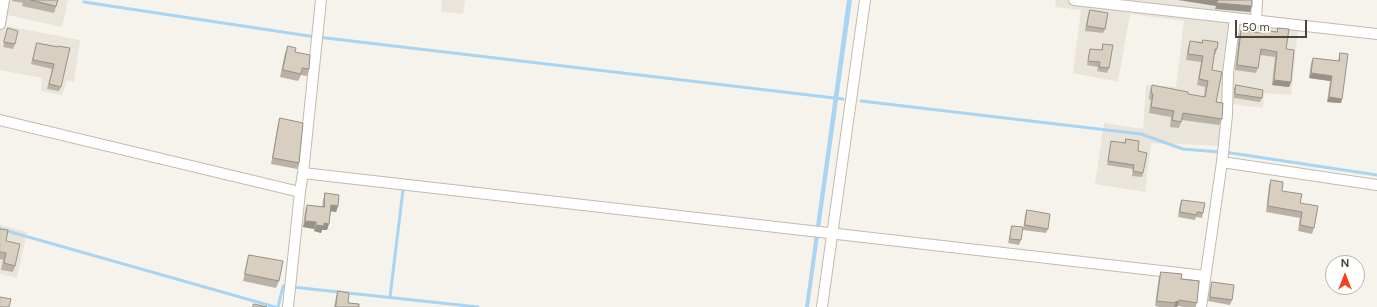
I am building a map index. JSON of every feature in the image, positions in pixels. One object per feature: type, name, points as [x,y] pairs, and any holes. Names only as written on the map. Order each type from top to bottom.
[{"type":"street","points":[[0,24],[4,0]]},
{"type":"street","points":[[288,307],[321,0]]},
{"type":"street","points":[[822,307],[865,0]]},
{"type":"street","points":[[1074,0],[1377,34]]},
{"type":"street","points":[[1256,21],[1257,0]]},
{"type":"street","points":[[1201,307],[1223,156],[1227,115],[1228,73],[1235,19]]},
{"type":"street","points":[[0,120],[300,192]]},
{"type":"street","points":[[1223,156],[1377,185]]},
{"type":"street","points":[[303,173],[1205,276]]},
{"type":"shaded area","points":[[0,0],[68,0],[62,27],[8,15],[6,26],[80,40],[74,82],[67,80],[62,95],[41,91],[42,78],[0,70]]},
{"type":"shaded area","points":[[442,0],[465,0],[463,14],[441,12]]},
{"type":"shaded area","points":[[1056,0],[1263,0],[1262,15],[1299,20],[1291,95],[1264,93],[1263,108],[1233,104],[1228,146],[1151,143],[1145,192],[1095,184],[1104,123],[1143,129],[1146,85],[1176,87],[1184,21],[1130,14],[1118,82],[1073,73],[1081,10],[1055,7]]},
{"type":"shaded area","points":[[0,225],[27,232],[17,278],[0,274]]},
{"type":"water","points":[[847,0],[852,0],[809,307],[805,307]]},
{"type":"building","points":[[31,0],[58,0],[56,6]]},
{"type":"building","points":[[1218,0],[1252,0],[1252,6],[1217,3]]},
{"type":"building","points":[[1090,10],[1108,13],[1105,29],[1087,26]]},
{"type":"building","points":[[8,28],[18,31],[15,44],[4,42]]},
{"type":"building","points":[[1278,28],[1289,29],[1286,49],[1294,50],[1291,82],[1274,80],[1277,52],[1261,49],[1258,68],[1237,65],[1241,30],[1261,33],[1261,30],[1277,32]]},
{"type":"building","points":[[1203,40],[1218,42],[1217,49],[1215,49],[1212,70],[1222,72],[1216,102],[1223,103],[1222,119],[1183,113],[1181,122],[1172,120],[1174,111],[1151,107],[1153,94],[1151,93],[1152,85],[1205,97],[1208,81],[1199,79],[1203,56],[1188,54],[1190,41],[1202,43]]},
{"type":"building","points":[[37,43],[70,48],[61,87],[49,84],[54,64],[33,60]]},
{"type":"building","points":[[1103,44],[1113,45],[1109,68],[1099,67],[1100,62],[1088,61],[1090,49],[1102,50]]},
{"type":"building","points":[[288,46],[296,48],[295,52],[310,55],[309,69],[302,68],[301,74],[283,70]]},
{"type":"building","points":[[1340,53],[1348,54],[1342,99],[1329,97],[1332,76],[1311,73],[1313,58],[1339,61]]},
{"type":"building","points":[[1236,85],[1263,90],[1262,98],[1235,94]]},
{"type":"building","points":[[280,118],[303,123],[299,163],[273,158]]},
{"type":"building","points":[[1126,139],[1139,141],[1138,151],[1147,153],[1143,173],[1133,171],[1134,165],[1108,161],[1111,141],[1125,143]]},
{"type":"building","points":[[1271,180],[1283,182],[1282,191],[1302,194],[1300,203],[1318,206],[1314,228],[1300,225],[1302,212],[1268,206]]},
{"type":"building","points":[[325,193],[339,195],[338,206],[331,205],[329,224],[324,223],[324,226],[316,225],[316,222],[305,221],[307,205],[324,207]]},
{"type":"building","points":[[1182,200],[1205,203],[1203,213],[1197,212],[1197,215],[1180,212]]},
{"type":"building","points":[[1027,210],[1050,214],[1048,229],[1025,225]]},
{"type":"building","points":[[1012,226],[1023,227],[1021,240],[1010,239]]},
{"type":"building","points":[[0,229],[8,230],[6,241],[20,244],[15,266],[4,263],[6,253],[0,252]]},
{"type":"building","points":[[249,255],[283,261],[279,281],[245,274]]},
{"type":"building","points":[[1161,272],[1182,274],[1181,279],[1199,281],[1197,303],[1179,300],[1179,302],[1176,301],[1175,303],[1157,301]]},
{"type":"building","points":[[1212,282],[1234,285],[1232,300],[1210,297]]},
{"type":"building","points":[[338,291],[349,293],[348,303],[359,304],[359,307],[336,307]]},
{"type":"building","points":[[0,297],[11,299],[9,307],[0,307]]},
{"type":"building","points":[[254,304],[267,307],[253,307]]},
{"type":"waterway","points":[[84,2],[309,36],[843,99]]},
{"type":"waterway","points":[[861,101],[1141,134],[1183,149],[1231,153],[1377,175]]},
{"type":"waterway","points":[[390,297],[403,190]]},
{"type":"waterway","points":[[0,229],[275,307]]},
{"type":"waterway","points":[[278,307],[283,286],[478,307]]}]
